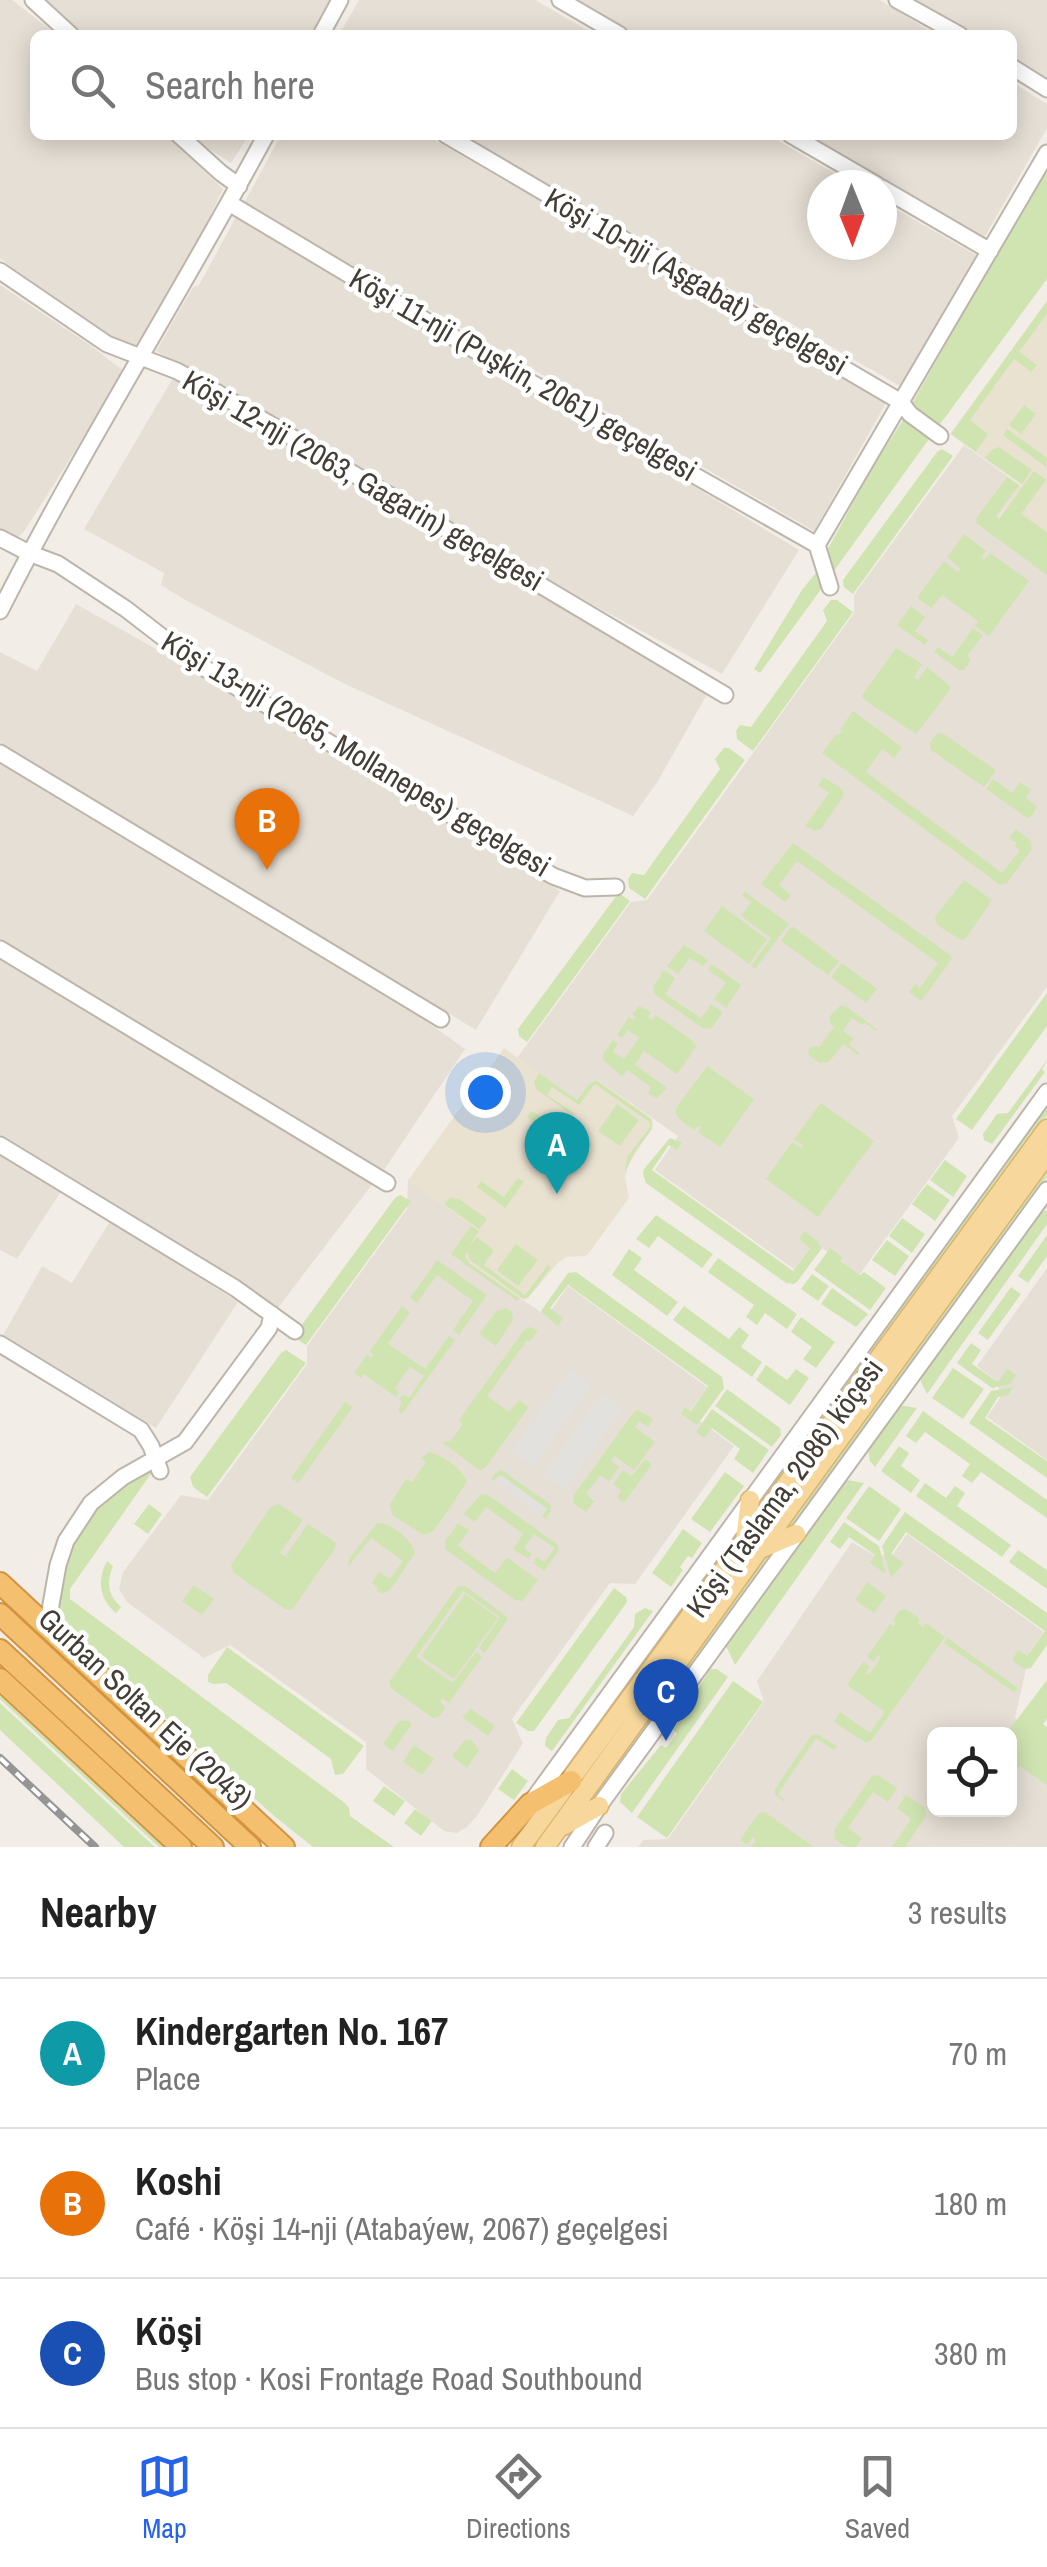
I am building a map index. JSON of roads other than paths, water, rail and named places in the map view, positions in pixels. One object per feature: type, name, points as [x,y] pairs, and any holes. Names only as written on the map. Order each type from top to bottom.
[{"type":"highway","points":[[0,1583],[284,1847]]},
{"type":"highway","name":"Gurban Soltan Eje (2043)","points":[[0,1614],[243,1841]]},
{"type":"highway","name":"Gurban Soltan Eje (2043)","points":[[0,1650],[213,1847]]},
{"type":"highway","points":[[0,1679],[181,1847]]},
{"type":"highway","points":[[491,1847],[530,1804],[571,1781]]},
{"type":"main road","name":"Köşi (Taslama, 2086) köçesi","points":[[545,1847],[1047,1128]]},
{"type":"main road","name":"Köşi (Taslama, 2086) köçesi","points":[[522,1847],[1047,1154]]},
{"type":"main road","points":[[750,1500],[751,1547],[796,1534]]},
{"type":"main road","points":[[558,1829],[599,1806]]},
{"type":"street","points":[[33,0],[66,30]]},
{"type":"street","points":[[323,30],[340,0]]},
{"type":"street","points":[[560,0],[611,30]]},
{"type":"street","points":[[896,0],[951,30]]},
{"type":"street","points":[[1017,70],[1047,89]]},
{"type":"street","points":[[185,140],[239,186]]},
{"type":"street","points":[[0,611],[138,358],[263,140]]},
{"type":"street","name":"Köşi 10-nji (Aşgabat) geçelgesi","points":[[455,140],[901,402],[910,414],[940,436]]},
{"type":"street","points":[[801,140],[852,170]]},
{"type":"street","points":[[830,587],[817,544],[1047,153]]},
{"type":"street","points":[[897,196],[990,251]]},
{"type":"street","name":"Köşi 11-nji (Puşkin, 2061) geçelgesi","points":[[230,204],[495,362],[817,544]]},
{"type":"street","name":"Köşi 12-nji (2063, Gagarin) geçelgesi","points":[[0,271],[107,344],[216,392],[724,695]]},
{"type":"street","name":"Köşi 13-nji (2065, Mollanepes) geçelgesi","points":[[0,538],[58,564],[126,609],[196,663],[554,876],[586,888],[616,886]]},
{"type":"street","points":[[0,753],[441,1019]]},
{"type":"street","points":[[0,949],[386,1183]]},
{"type":"street","points":[[530,1804],[1047,1092]]},
{"type":"street","points":[[0,1144],[235,1288],[296,1330]]},
{"type":"street","points":[[572,1847],[1047,1190]]},
{"type":"street","points":[[47,1627],[66,1541],[92,1503],[123,1477],[185,1442],[269,1328],[272,1314]]},
{"type":"street","points":[[0,1344],[140,1430],[156,1458]]},
{"type":"railway","points":[[0,1758],[95,1847]]},
{"type":"place","name":"Koshi","points":[[267,870]]},
{"type":"place","name":"Kindergarten No. 167","points":[[557,1194]]},
{"type":"place","name":"Köşi","points":[[666,1741]]}]
